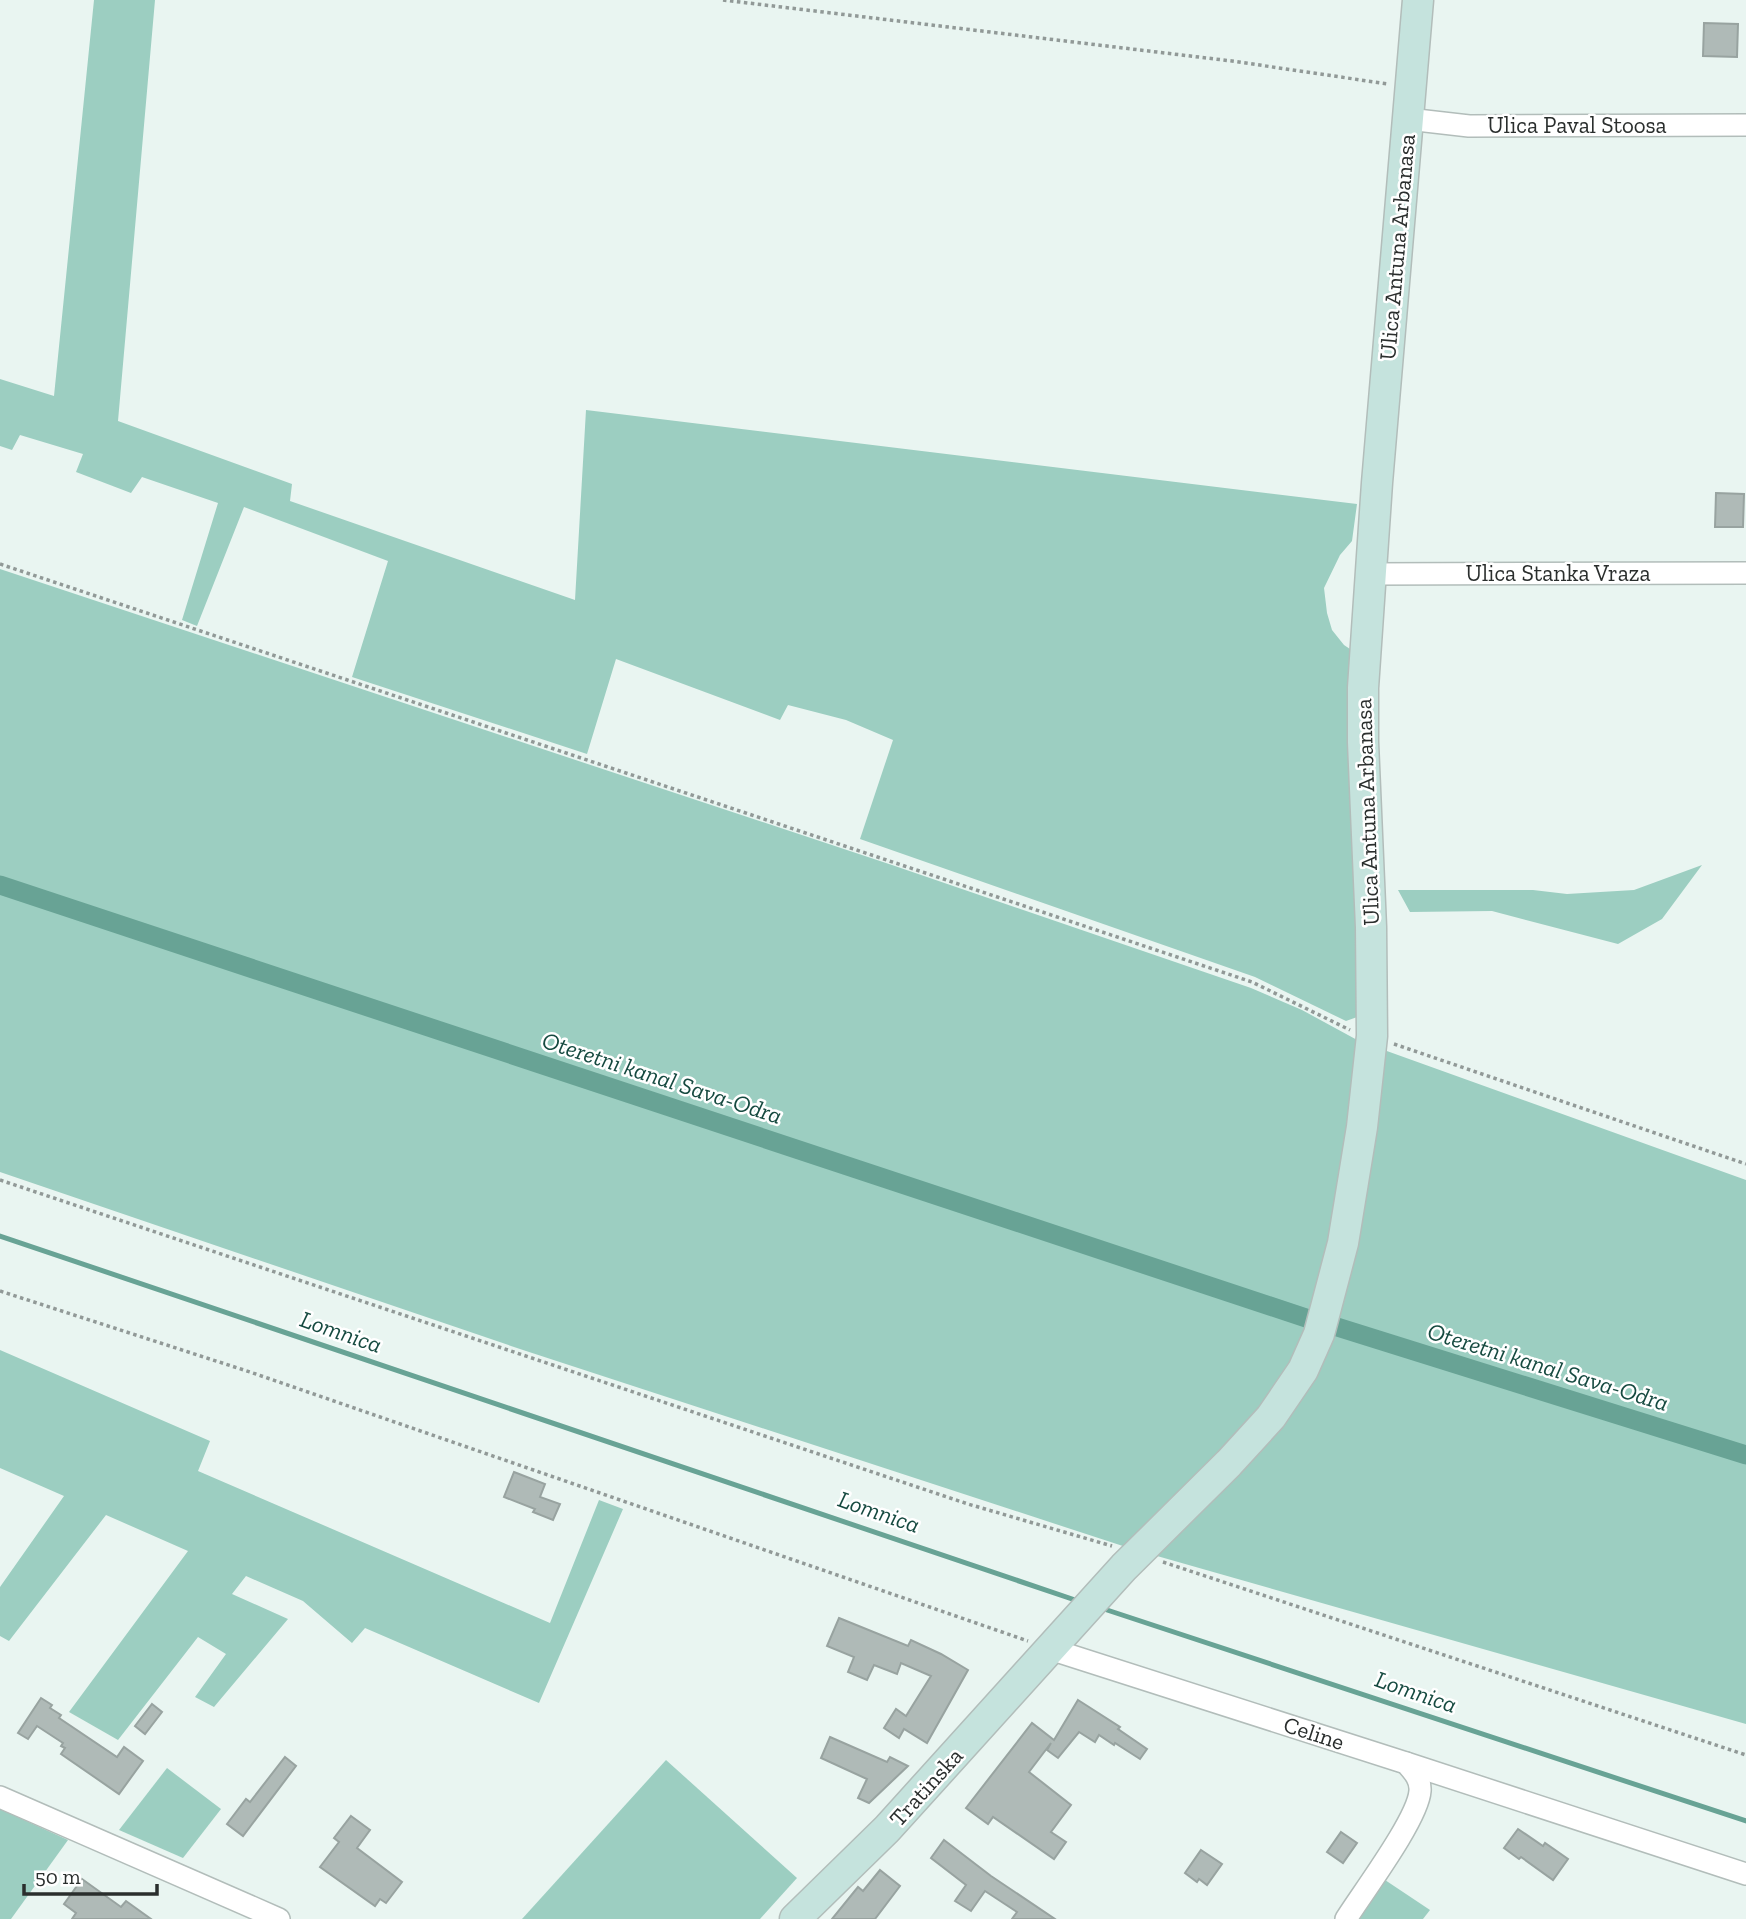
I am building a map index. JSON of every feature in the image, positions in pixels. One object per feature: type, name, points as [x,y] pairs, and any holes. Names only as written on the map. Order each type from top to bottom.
[{"type":"main road","name":"Ulica Antuna Arbanasa","points":[[1079,1616],[1130,1560],[1271,1417],[1303,1370],[1319,1334],[1343,1243],[1362,1127],[1372,1036],[1363,688],[1370,574],[1418,0]]},
{"type":"main road","name":"Tratinska","points":[[795,1919],[887,1829],[1079,1616]]},
{"type":"street","name":"Ulica Paval Stoosa","points":[[1408,119],[1469,126],[1746,125]]},
{"type":"street","name":"Ulica Stanka Vraza","points":[[1370,574],[1746,573]]},
{"type":"street","name":"Celine","points":[[1050,1649],[1746,1874]]},
{"type":"street","points":[[1346,1919],[1413,1814],[1420,1789],[1417,1777],[1406,1763]]},
{"type":"street","points":[[0,1797],[279,1919]]},
{"type":"path","points":[[723,0],[1232,61],[1410,88]]},
{"type":"path","points":[[0,564],[1252,982],[1334,1024],[1746,1164]]},
{"type":"path","points":[[0,1180],[1130,1560],[1746,1755]]},
{"type":"path","points":[[0,1291],[250,1372],[1050,1649]]},
{"type":"green space","points":[[94,0],[155,0],[118,421],[292,484],[290,501],[575,600],[586,410],[1357,504],[1352,541],[1340,555],[1324,588],[1332,630],[1344,645],[1353,651],[1360,1016],[1346,1021],[1255,977],[860,839],[893,740],[846,720],[788,705],[780,720],[616,659],[587,754],[352,677],[388,561],[244,507],[197,626],[182,620],[218,503],[142,477],[131,493],[76,472],[83,454],[20,435],[12,450],[0,446],[0,379],[54,396]]},
{"type":"green space","points":[[0,569],[892,865],[1251,988],[1302,1010],[1359,1041],[1746,1180],[1746,1724],[1129,1548],[523,1350],[0,1172]]},
{"type":"green space","points":[[1702,865],[1662,919],[1618,944],[1492,911],[1410,912],[1398,890],[1533,890],[1567,894],[1634,890]]},
{"type":"green space","points":[[0,1350],[210,1441],[198,1471],[550,1623],[599,1500],[623,1509],[539,1703],[365,1628],[352,1643],[303,1601],[246,1576],[232,1594],[288,1619],[214,1707],[195,1697],[226,1654],[198,1637],[118,1740],[69,1712],[188,1551],[106,1515],[9,1641],[0,1636],[0,1587],[64,1496],[0,1468]]},
{"type":"green space","points":[[666,1760],[797,1878],[760,1919],[522,1919]]},
{"type":"green space","points":[[167,1768],[221,1809],[183,1858],[119,1830]]},
{"type":"green space","points":[[0,1809],[68,1840],[11,1919],[0,1919]]},
{"type":"green space","points":[[1382,1878],[1430,1910],[1423,1919],[1355,1919]]},
{"type":"building","points":[[1704,23],[1738,24],[1737,57],[1703,56]]},
{"type":"building","points":[[1716,493],[1744,494],[1743,527],[1715,527]]},
{"type":"building","points":[[514,1472],[545,1484],[540,1497],[560,1504],[553,1520],[533,1512],[535,1509],[504,1497]]},
{"type":"building","points":[[839,1618],[908,1646],[911,1640],[968,1670],[927,1743],[904,1729],[899,1738],[884,1728],[896,1709],[906,1716],[931,1676],[901,1663],[897,1674],[874,1665],[867,1680],[848,1672],[854,1657],[827,1646]]},
{"type":"building","points":[[41,1698],[61,1715],[59,1718],[117,1757],[124,1747],[143,1761],[119,1794],[61,1754],[65,1748],[61,1746],[63,1743],[37,1726],[28,1739],[18,1733]]},
{"type":"building","points":[[1078,1700],[1120,1727],[1118,1729],[1147,1749],[1140,1759],[1099,1735],[1095,1742],[1079,1732],[1058,1758],[1047,1750],[1051,1743],[1029,1772],[1071,1805],[1051,1832],[1066,1842],[1054,1859],[993,1817],[988,1824],[966,1808],[1032,1723],[1054,1740]]},
{"type":"building","points":[[152,1704],[162,1712],[145,1734],[135,1726]]},
{"type":"building","points":[[830,1737],[887,1762],[890,1757],[908,1766],[869,1803],[858,1798],[867,1779],[821,1758]]},
{"type":"building","points":[[285,1757],[296,1766],[243,1836],[227,1824],[246,1799],[250,1802]]},
{"type":"building","points":[[351,1816],[370,1830],[357,1848],[402,1882],[386,1903],[380,1899],[375,1906],[320,1867],[339,1842],[334,1838]]},
{"type":"building","points":[[1518,1829],[1568,1859],[1553,1880],[1504,1848]]},
{"type":"building","points":[[1341,1832],[1357,1843],[1343,1863],[1327,1852]]},
{"type":"building","points":[[944,1840],[1055,1919],[1012,1919],[1017,1912],[985,1891],[971,1911],[955,1901],[966,1885],[931,1858]]},
{"type":"building","points":[[1201,1850],[1222,1864],[1207,1885],[1199,1879],[1197,1882],[1185,1873]]},
{"type":"building","points":[[880,1870],[900,1886],[875,1919],[832,1919],[858,1887],[863,1891]]},
{"type":"building","points":[[82,1879],[121,1907],[126,1901],[151,1919],[72,1919],[76,1913],[64,1904]]},
{"type":"waterway","name":"Oteretni kanal Sava-Odra","points":[[0,885],[1309,1319]]},
{"type":"waterway","name":"Lomnica","points":[[0,1236],[1081,1602]]},
{"type":"waterway","name":"Oteretni kanal Sava-Odra","points":[[1334,1326],[1746,1455]]},
{"type":"waterway","name":"Lomnica","points":[[1101,1608],[1746,1821]]}]
